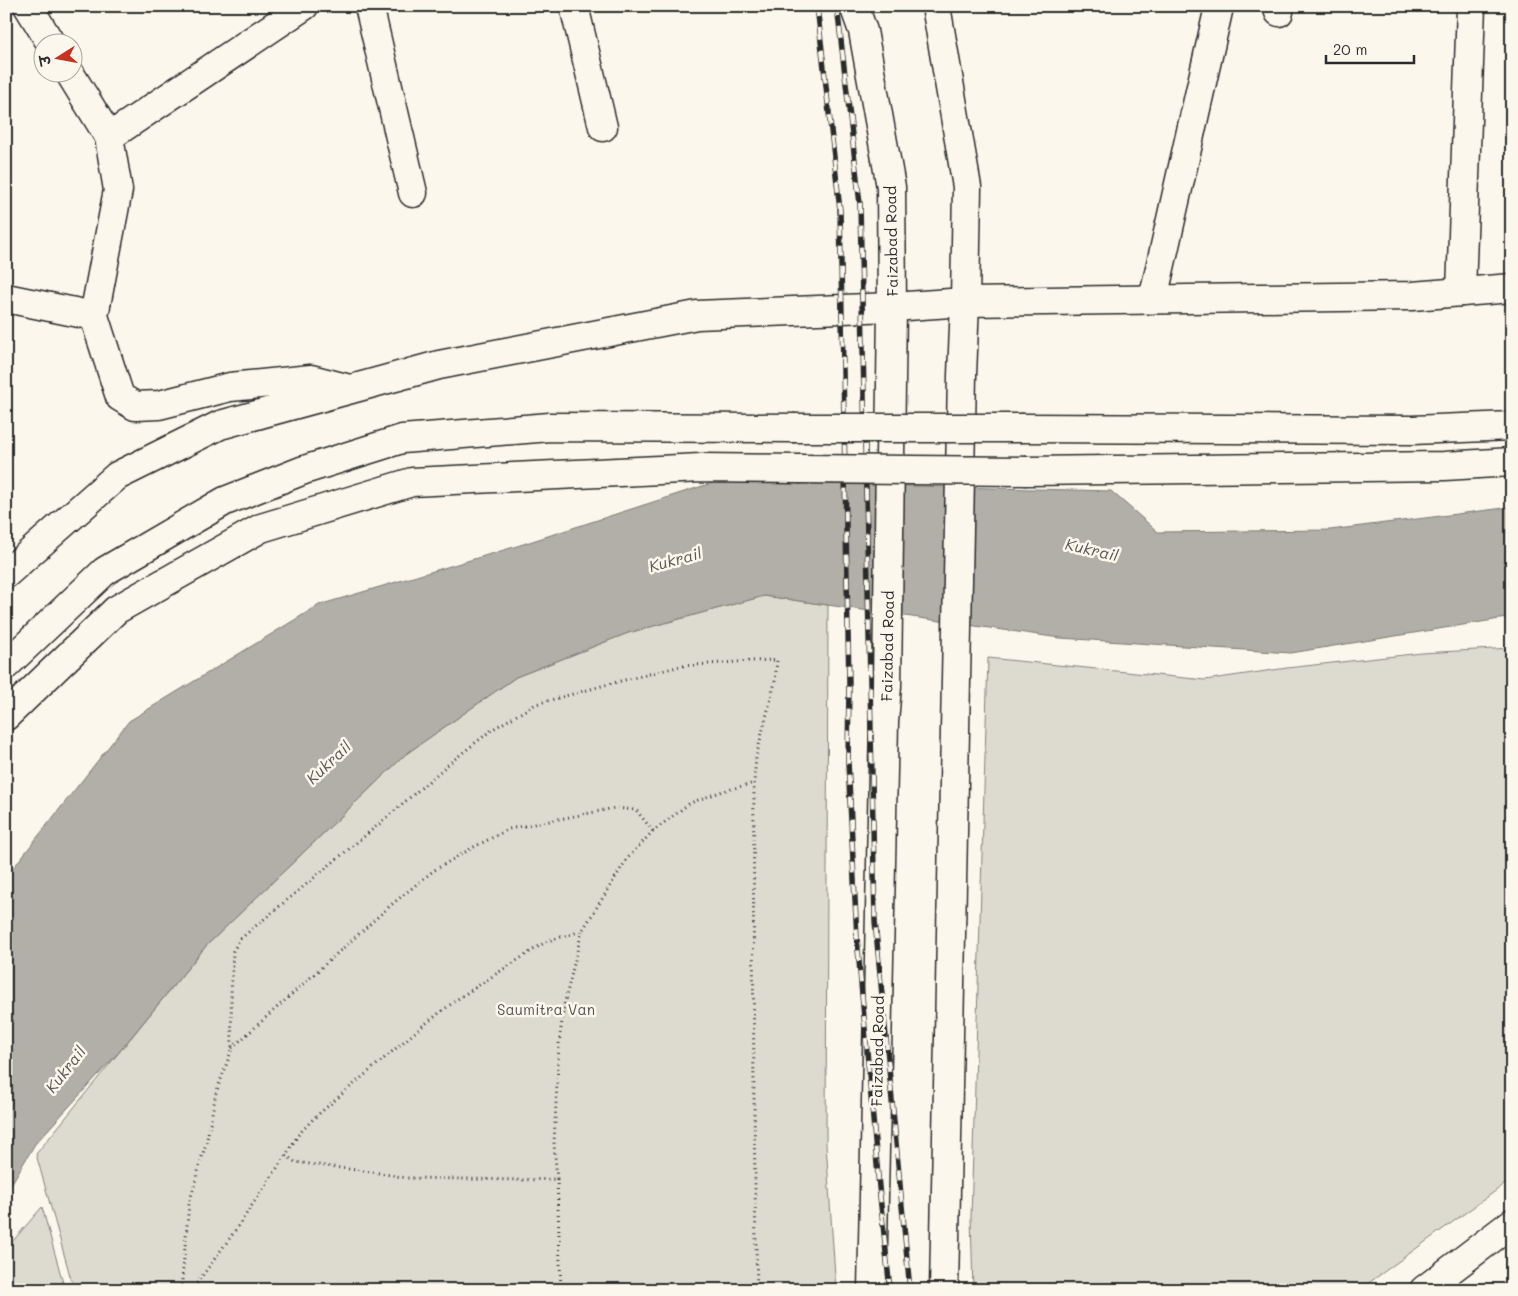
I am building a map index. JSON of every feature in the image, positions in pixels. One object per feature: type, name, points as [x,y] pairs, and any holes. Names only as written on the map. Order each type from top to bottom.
[{"type":"street","points":[[28,6],[44,32]]},
{"type":"street","points":[[108,137],[304,6]]},
{"type":"street","points":[[369,6],[413,193]]},
{"type":"street","points":[[574,6],[603,127]]},
{"type":"street","name":"Faizabad Road","points":[[854,6],[863,31],[891,188],[892,307],[887,686],[884,732],[872,1290]]},
{"type":"street","points":[[936,6],[967,188],[944,1290]]},
{"type":"street","points":[[1461,292],[1471,6]]},
{"type":"street","points":[[1154,299],[1219,7]]},
{"type":"street","points":[[75,82],[108,137],[118,190],[94,316],[120,397],[135,406],[159,405],[230,387],[311,379],[352,389]]},
{"type":"street","points":[[6,574],[117,476],[220,425],[439,365],[697,315],[965,302],[1412,296],[1512,288]]},
{"type":"street","points":[[6,298],[94,316]]},
{"type":"street","points":[[6,665],[105,571],[225,501],[304,470],[402,439],[550,427],[1412,430],[1512,426]]},
{"type":"street","points":[[6,716],[116,610],[261,528],[412,482],[701,468],[1027,471],[1444,466],[1512,462]]},
{"type":"street","points":[[1424,1290],[1512,1223]]},
{"type":"path","points":[[181,1290],[189,1204],[207,1139],[216,1093],[232,1049],[230,994],[233,950],[240,939],[451,762],[493,729],[536,704],[681,666],[777,660],[775,682],[756,757],[754,783],[754,1188],[757,1290]]},
{"type":"path","points":[[561,1290],[554,1144],[559,1044],[564,1005],[582,931],[627,859],[653,830],[690,803],[723,791],[754,783]]},
{"type":"path","points":[[232,1049],[390,905],[433,871],[472,848],[509,829],[615,808],[636,810],[653,830]]},
{"type":"path","points":[[189,1290],[197,1283],[232,1236],[298,1135],[315,1117],[414,1033],[459,998],[547,941],[582,931]]},
{"type":"path","points":[[286,1155],[296,1162],[407,1178],[557,1179]]},
{"type":"green space","name":"Saumitra Van","points":[[764,596],[828,605],[826,1144],[836,1290],[74,1290],[36,1154],[206,946],[406,754],[516,677],[628,633]]},
{"type":"green space","points":[[1512,648],[1512,1179],[1359,1290],[973,1290],[971,1217],[988,658],[1205,680],[1287,668],[1422,653]]},
{"type":"green space","points":[[42,1207],[65,1290],[6,1290],[6,1249]]},
{"type":"water","name":"Kukrail","points":[[718,481],[1111,491],[1158,532],[1330,530],[1512,507],[1512,617],[1291,653],[1060,638],[764,596],[628,633],[516,677],[406,754],[206,946],[119,1052],[35,1144],[6,1193],[6,877],[129,721],[319,605],[514,547]]},
{"type":"railway","points":[[817,6],[840,210],[849,684],[848,762],[857,938],[890,1290]]},
{"type":"railway","points":[[837,6],[860,204],[875,921],[910,1290]]}]
